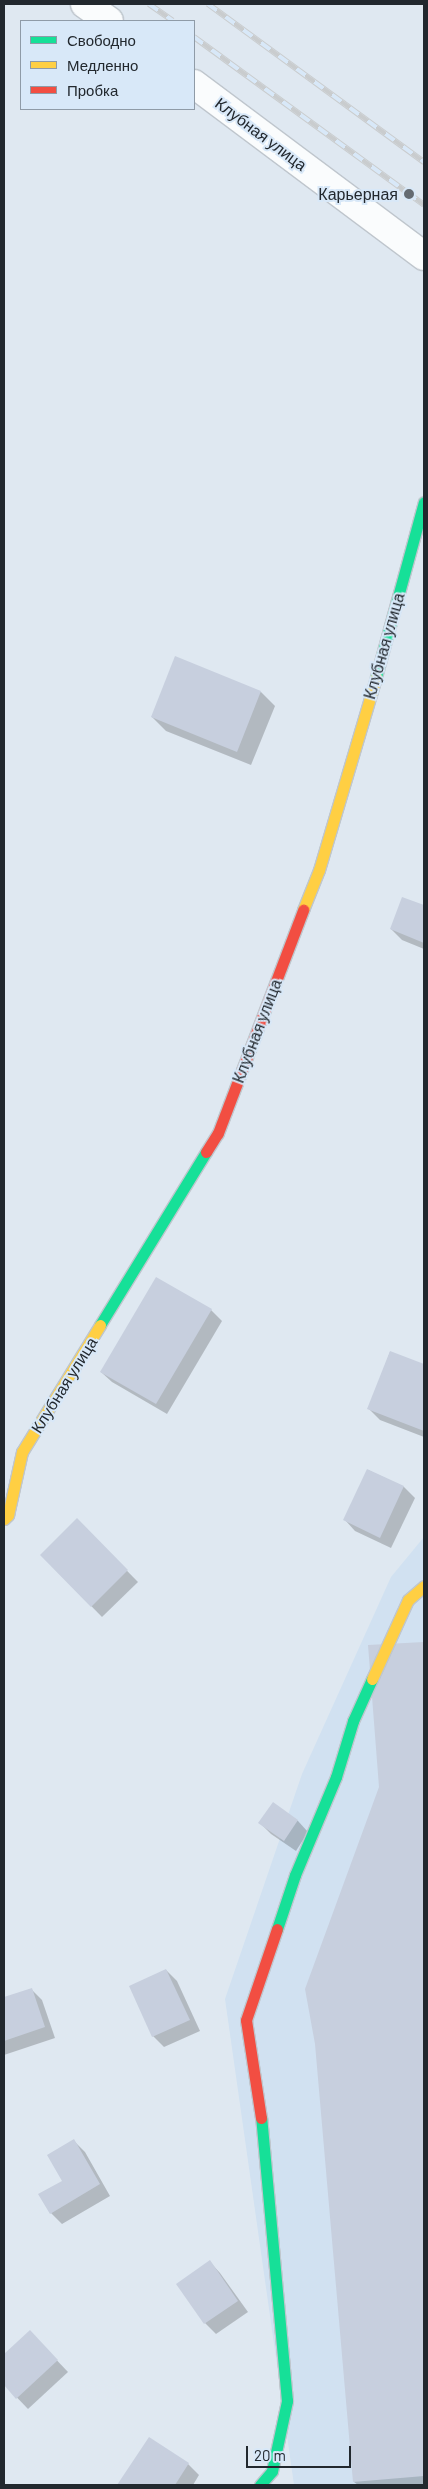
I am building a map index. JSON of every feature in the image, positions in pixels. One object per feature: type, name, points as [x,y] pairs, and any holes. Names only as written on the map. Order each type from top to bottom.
[{"type":"street","points":[[85,4],[108,20]]},
{"type":"street","name":"Клубная улица","points":[[195,85],[424,256]]},
{"type":"street","name":"Клубная улица","points":[[4,1519],[8,1515],[22,1452],[218,1133],[319,870],[424,502]]},
{"type":"street","points":[[260,2485],[272,2471],[287,2401],[258,2090],[246,2020],[295,1875],[336,1777],[353,1721],[408,1600],[424,1586]]},
{"type":"shaded area","points":[[424,1537],[424,2485],[294,2485],[225,1999],[302,1774],[391,1577]]},
{"type":"building","points":[[175,656],[261,691],[237,752],[151,717]]},
{"type":"building","points":[[402,897],[424,905],[424,943],[390,929]]},
{"type":"building","points":[[156,1277],[212,1309],[156,1404],[100,1372]]},
{"type":"building","points":[[390,1351],[424,1364],[424,1431],[367,1409]]},
{"type":"building","points":[[367,1469],[404,1486],[380,1538],[343,1520]]},
{"type":"building","points":[[77,1518],[128,1570],[91,1607],[40,1555]]},
{"type":"building","points":[[424,1642],[424,2476],[353,2482],[315,2044],[305,1989],[379,1787],[368,1645]]},
{"type":"building","points":[[273,1802],[298,1820],[284,1841],[258,1823]]},
{"type":"building","points":[[166,1969],[190,2020],[152,2037],[129,1986]]},
{"type":"building","points":[[32,1988],[45,2027],[4,2041],[4,1997]]},
{"type":"building","points":[[74,2139],[100,2184],[50,2214],[38,2194],[62,2181],[47,2155]]},
{"type":"building","points":[[210,2260],[238,2301],[204,2324],[176,2284]]},
{"type":"building","points":[[30,2330],[58,2360],[16,2399],[4,2385],[4,2354]]},
{"type":"building","points":[[149,2437],[189,2463],[175,2485],[117,2485]]},
{"type":"railway","points":[[149,4],[172,20]]},
{"type":"railway","points":[[208,4],[424,162]]},
{"type":"railway","points":[[195,38],[424,205]]},
{"type":"traffic: fast","points":[[376,677],[424,502]]},
{"type":"traffic: fast","points":[[100,1325],[206,1152]]},
{"type":"traffic: fast","points":[[277,1929],[295,1875],[336,1777],[353,1721],[372,1679]]},
{"type":"traffic: fast","points":[[260,2485],[272,2471],[287,2401],[261,2118]]},
{"type":"traffic: slow","points":[[303,910],[319,870],[376,677]]},
{"type":"traffic: slow","points":[[4,1519],[8,1515],[22,1452],[100,1325]]},
{"type":"traffic: slow","points":[[372,1679],[408,1600],[424,1586]]},
{"type":"traffic: jam","points":[[206,1152],[218,1133],[303,910]]},
{"type":"traffic: jam","points":[[261,2118],[246,2020],[277,1929]]},
{"type":"place","name":"Карьерная","points":[[409,194]]}]
